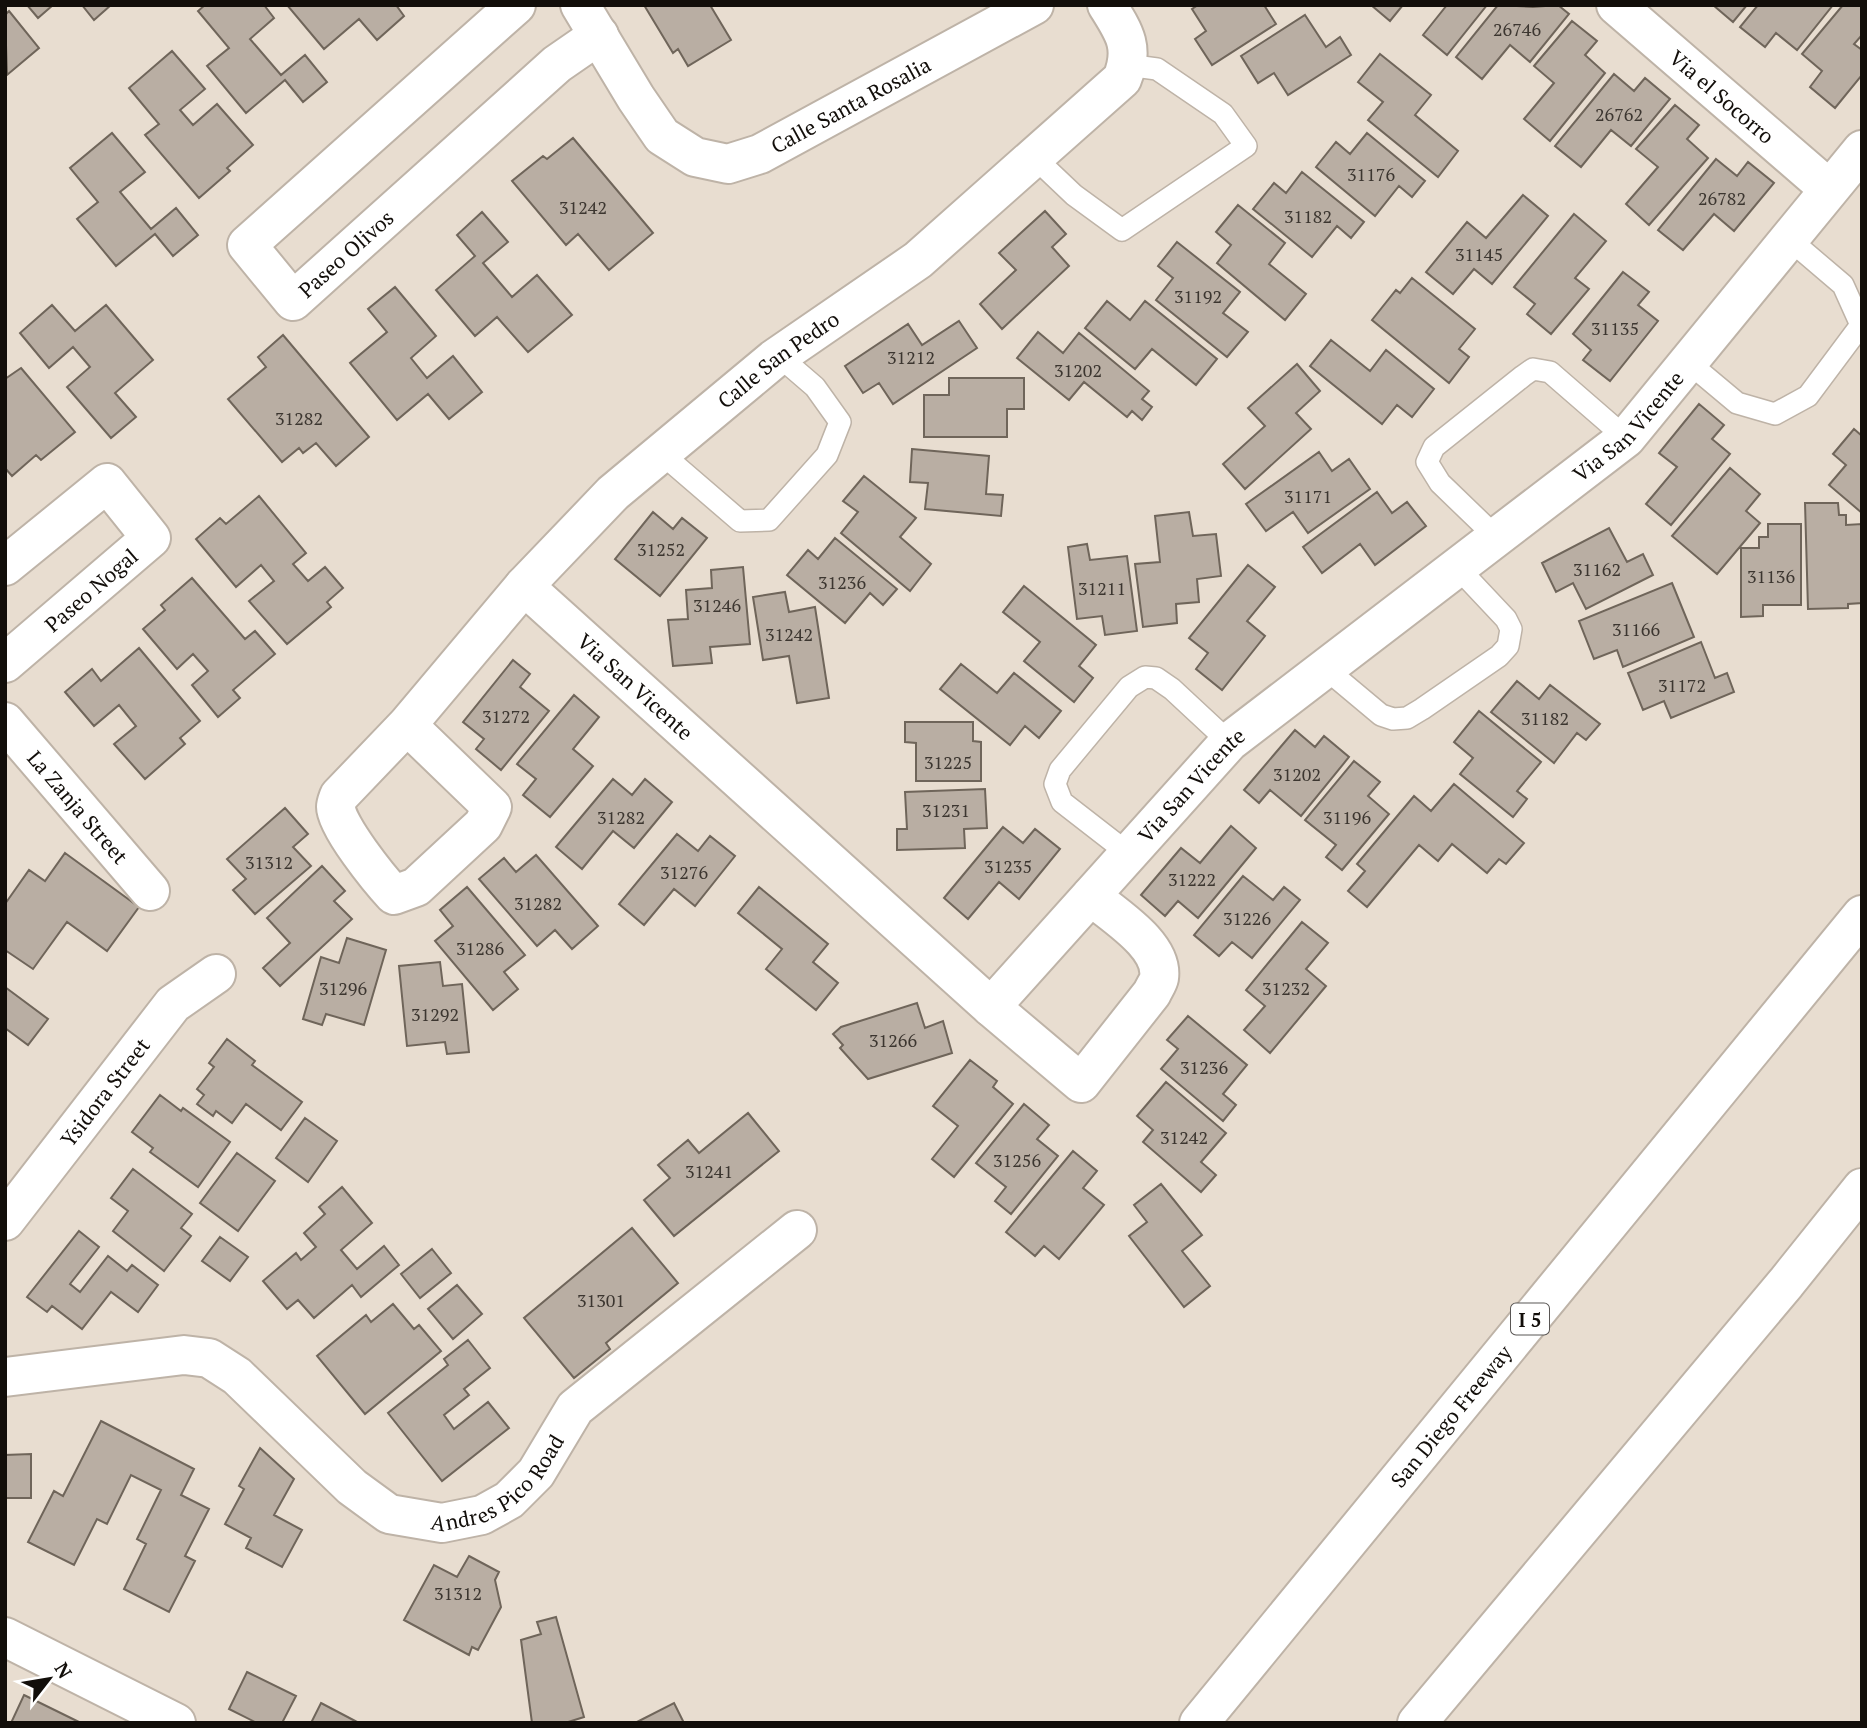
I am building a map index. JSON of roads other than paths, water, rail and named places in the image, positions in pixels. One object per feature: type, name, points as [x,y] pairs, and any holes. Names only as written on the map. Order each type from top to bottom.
[{"type":"main road","name":"Paseo Olivos","points":[[516,5],[247,245],[293,301],[557,64],[589,20]]},
{"type":"main road","name":"Calle Santa Rosalia","points":[[589,20],[636,98],[662,135],[695,157],[728,164],[760,155],[1034,5]]},
{"type":"main road","points":[[1107,5],[1126,35],[1127,65]]},
{"type":"main road","name":"Via el Socorro","points":[[1616,5],[1829,189]]},
{"type":"main road","name":"Calle San Pedro","points":[[407,724],[524,586],[613,493],[779,356],[918,260],[1122,79],[1127,65]]},
{"type":"main road","name":"Via San Vicente","points":[[524,586],[991,1007],[1229,742],[1626,438],[1862,150]]},
{"type":"main road","name":"Paseo Nogal","points":[[5,566],[107,483],[151,538],[5,663]]},
{"type":"main road","name":"La Zanja Street","points":[[10,739],[150,891]]},
{"type":"main road","points":[[991,1007],[1081,1083],[1152,993],[1159,979],[1158,962],[1150,946],[1091,896]]},
{"type":"main road","name":"San Diego Freeway","points":[[1199,1723],[1862,915]]},
{"type":"main road","name":"Ysidora Street","points":[[5,1222],[173,1004],[216,974]]},
{"type":"main road","points":[[1417,1723],[1786,1283],[1862,1188]]},
{"type":"main road","name":"Andres Pico Road","points":[[5,1377],[184,1355],[209,1358],[237,1376],[352,1487],[389,1514],[442,1523],[482,1515],[509,1500],[536,1473],[575,1408],[797,1230]]},
{"type":"main road","points":[[5,1637],[176,1723]]},
{"type":"lane","points":[[1034,157],[1074,195],[1122,230],[1246,146],[1223,114],[1157,69],[1127,65]]},
{"type":"lane","points":[[1688,362],[1737,402],[1775,414],[1808,396],[1861,325],[1843,285],[1789,239]]},
{"type":"lane","points":[[662,453],[740,521],[769,520],[827,455],[840,422],[815,387],[779,356]]},
{"type":"lane","points":[[1497,538],[1440,483],[1427,461],[1434,447],[1458,426],[1533,369],[1550,372],[1626,438]]},
{"type":"lane","points":[[1326,669],[1381,715],[1393,719],[1406,718],[1422,709],[1499,656],[1508,646],[1511,629],[1506,619],[1458,568]]},
{"type":"lane","points":[[1129,854],[1062,802],[1055,784],[1059,770],[1129,687],[1145,677],[1156,678],[1172,689],[1229,742]]}]
